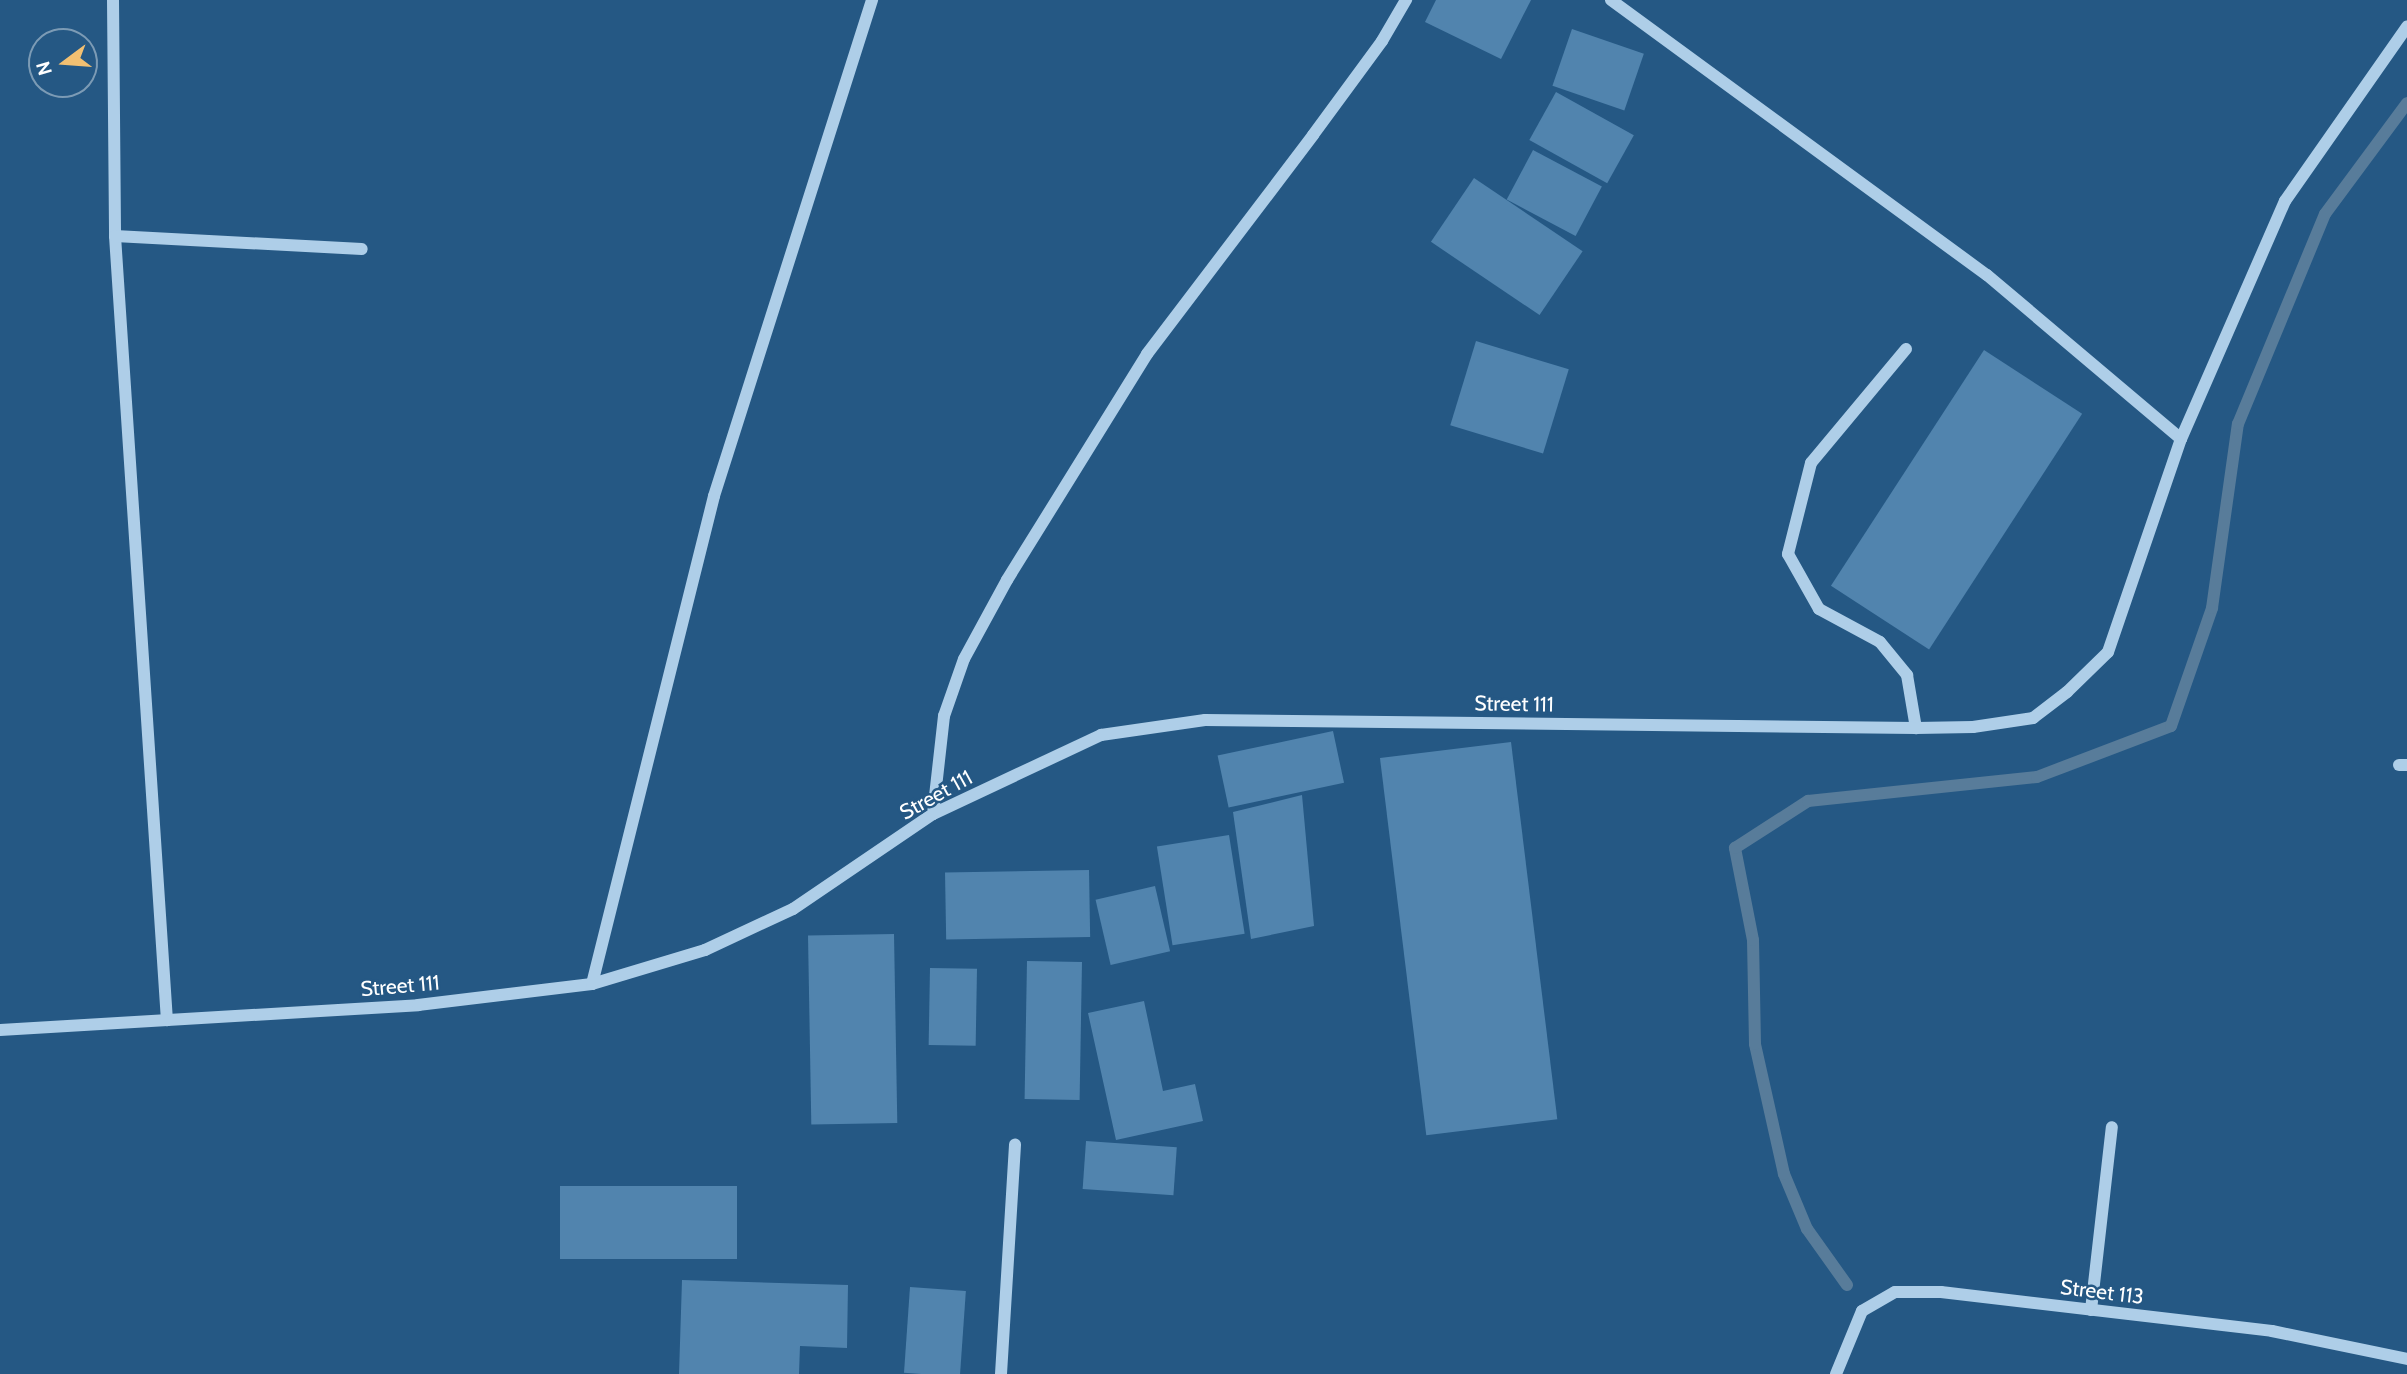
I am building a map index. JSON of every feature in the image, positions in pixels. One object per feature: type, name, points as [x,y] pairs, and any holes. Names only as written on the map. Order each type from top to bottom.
[{"type":"street","points":[[113,0],[116,236],[167,1020]]},
{"type":"street","points":[[592,984],[714,496],[872,0]]},
{"type":"street","points":[[933,814],[944,716],[964,659],[1007,580],[1147,354],[1336,104],[1382,41],[1406,0]]},
{"type":"street","points":[[1611,0],[1987,275],[2181,439]]},
{"type":"street","name":"Street 111","points":[[0,1030],[418,1005],[592,984],[705,950],[793,909],[933,814],[1101,735],[1205,720],[1916,728],[1973,727],[2033,718],[2067,692],[2108,652],[2181,439],[2285,201],[2407,27]]},
{"type":"street","points":[[116,236],[362,249]]},
{"type":"street","points":[[1906,349],[1811,463],[1788,554],[1819,609],[1880,642],[1907,675],[1916,728]]},
{"type":"street","points":[[2091,1310],[2112,1127]]},
{"type":"street","points":[[1001,1374],[1015,1144]]},
{"type":"street","name":"Street 113","points":[[1836,1374],[1863,1311],[1895,1292],[1941,1292],[2272,1331],[2407,1359]]},
{"type":"building","points":[[1436,0],[1531,0],[1501,59],[1425,22]]},
{"type":"building","points":[[1572,29],[1644,54],[1624,110],[1552,86]]},
{"type":"building","points":[[1556,92],[1634,135],[1607,183],[1529,140]]},
{"type":"building","points":[[1533,150],[1602,187],[1576,236],[1507,199]]},
{"type":"building","points":[[1474,178],[1583,251],[1540,315],[1431,242]]},
{"type":"building","points":[[1476,341],[1569,369],[1543,454],[1450,425]]},
{"type":"building","points":[[1984,350],[2082,414],[1929,649],[1831,586]]},
{"type":"building","points":[[1333,731],[1344,783],[1229,807],[1218,756]]},
{"type":"building","points":[[1511,742],[1557,1119],[1426,1135],[1380,758]]},
{"type":"building","points":[[1302,795],[1314,926],[1251,939],[1233,812]]},
{"type":"building","points":[[1229,835],[1245,934],[1173,945],[1157,846]]},
{"type":"building","points":[[1089,870],[1090,937],[946,940],[945,873]]},
{"type":"building","points":[[1155,886],[1170,951],[1111,965],[1096,900]]},
{"type":"building","points":[[894,934],[897,1123],[811,1124],[808,936]]},
{"type":"building","points":[[1027,961],[1082,962],[1080,1100],[1025,1099]]},
{"type":"building","points":[[930,968],[977,969],[976,1046],[929,1045]]},
{"type":"building","points":[[1144,1001],[1163,1091],[1195,1084],[1203,1121],[1116,1140],[1088,1013]]},
{"type":"building","points":[[1086,1141],[1177,1147],[1173,1195],[1083,1189]]},
{"type":"building","points":[[560,1186],[737,1186],[737,1259],[560,1259]]},
{"type":"building","points":[[682,1280],[848,1285],[847,1348],[800,1346],[799,1374],[679,1374]]},
{"type":"building","points":[[910,1287],[966,1291],[960,1374],[904,1373]]},
{"type":"waterway","points":[[1847,1285],[1807,1229],[1784,1174],[1755,1044],[1753,940],[1735,848],[1808,801],[2037,777],[2171,726],[2212,608],[2238,424],[2325,214],[2407,103]]}]
